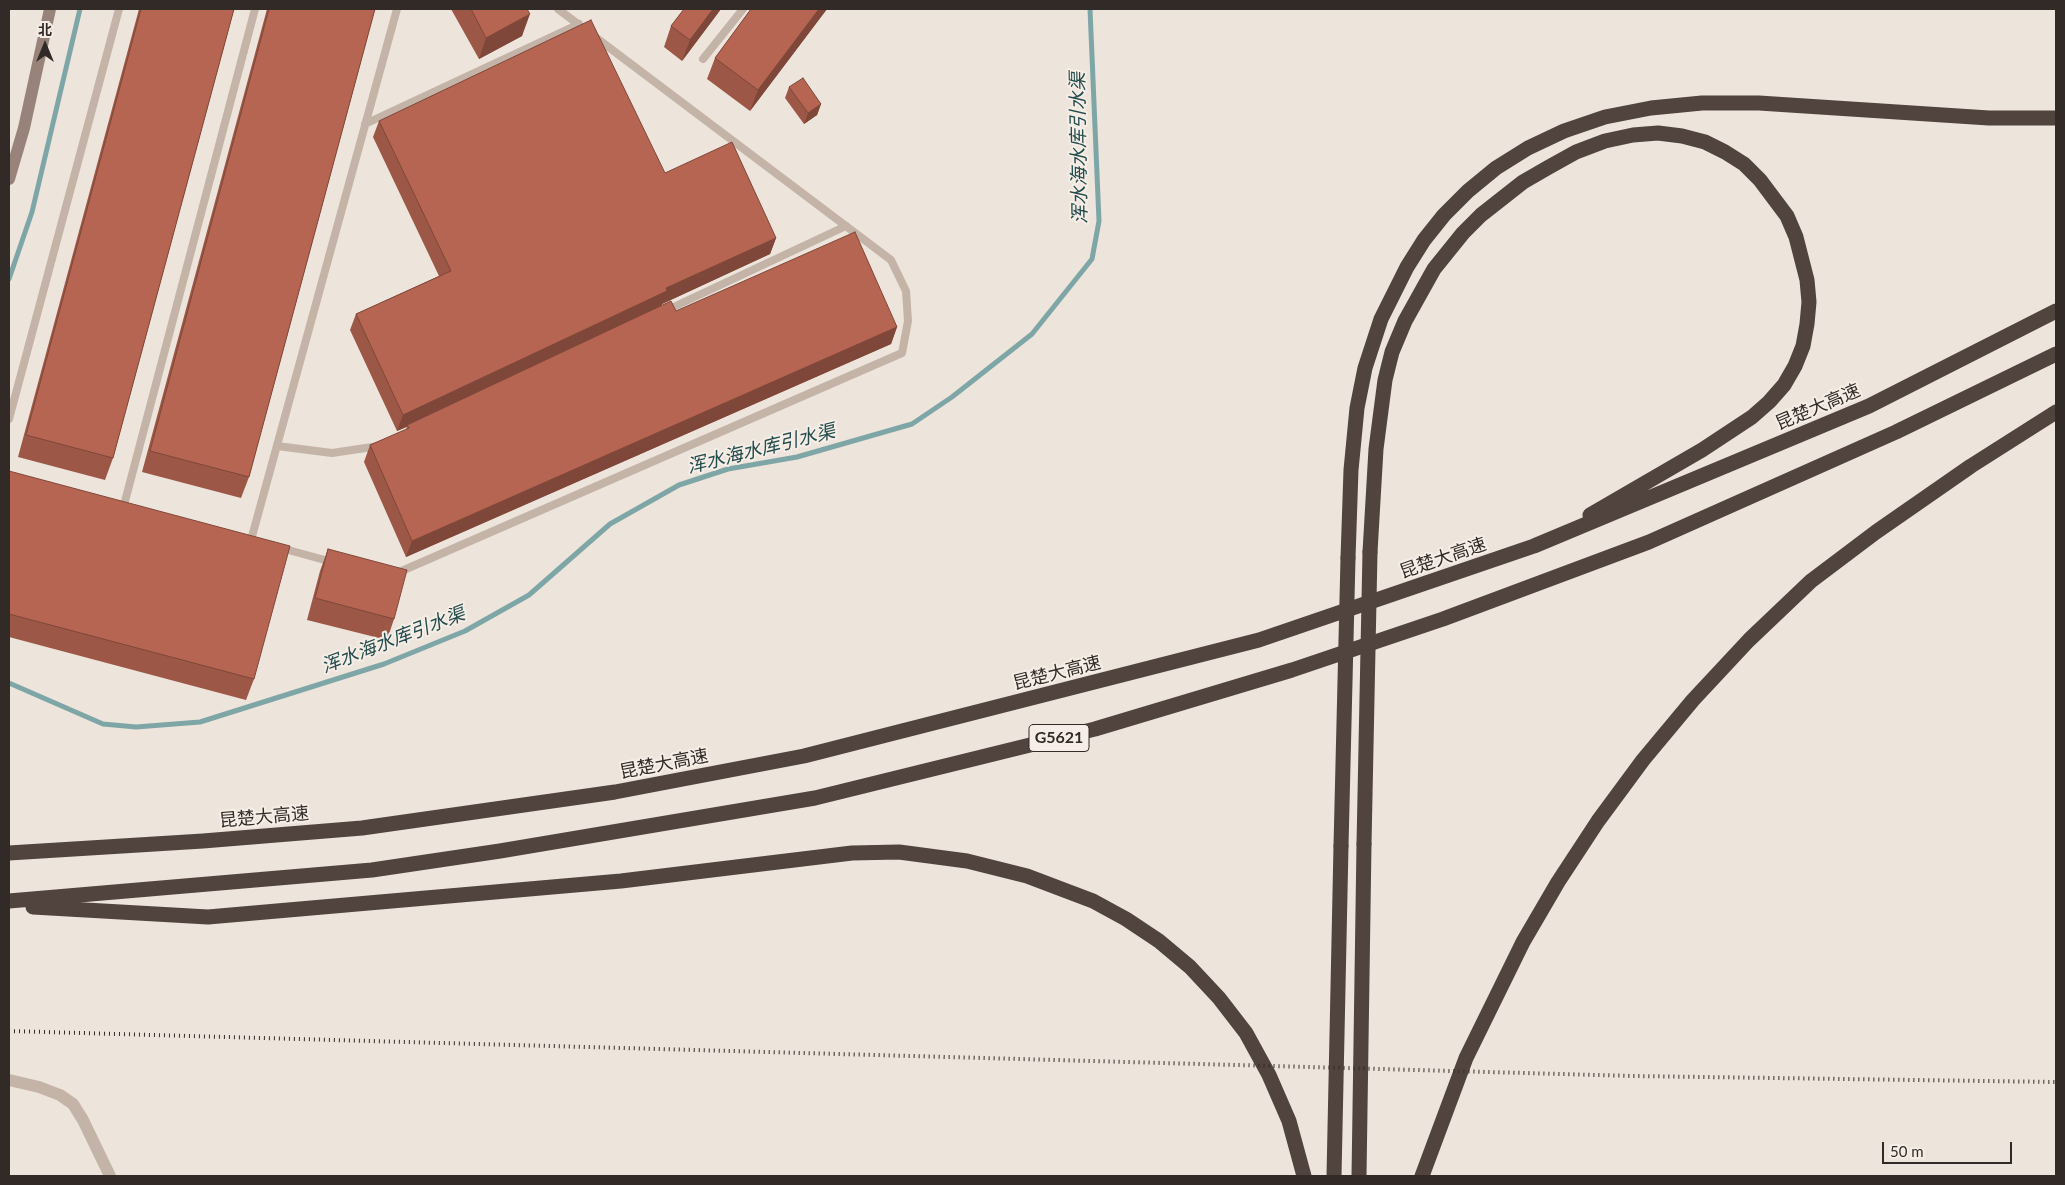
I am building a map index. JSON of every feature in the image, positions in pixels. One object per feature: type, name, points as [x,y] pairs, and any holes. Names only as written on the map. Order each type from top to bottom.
[{"type":"highway","points":[[1334,1176],[1348,558],[1351,470],[1356,408],[1365,368],[1381,319],[1407,267],[1424,240],[1444,215],[1468,191],[1496,168],[1528,148],[1564,131],[1605,117],[1651,108],[1702,103],[1759,103],[1989,118],[2056,118]]},
{"type":"highway","points":[[1359,1176],[1370,552],[1378,430],[1388,367],[1398,337],[1423,286],[1448,251],[1481,216],[1501,198],[1524,182],[1576,152],[1605,141],[1633,135],[1658,133],[1682,136],[1705,142],[1732,156],[1760,180],[1787,216],[1796,237],[1803,258],[1809,302],[1803,346],[1795,366],[1784,385],[1769,402],[1752,416],[1702,450],[1534,546]]},
{"type":"highway","name":"昆楚大高速","points":[[9,853],[203,841],[362,828],[615,792],[804,756],[1259,640],[1534,546],[1869,406],[2056,311]]},
{"type":"highway","name":"G5621","points":[[9,901],[372,870],[500,851],[815,798],[1095,730],[1292,670],[1443,619],[1649,542],[1896,432],[2054,356]]},
{"type":"highway","points":[[1422,1176],[1466,1058],[1523,942],[1558,882],[1598,822],[1643,760],[1680,715],[1749,640],[1811,581],[1876,532],[1971,466],[2056,412]]},
{"type":"highway","points":[[9,905],[208,917],[621,881],[852,853],[899,852],[967,860],[1027,876],[1093,901],[1126,919],[1159,941],[1190,967],[1219,998],[1246,1034],[1269,1074],[1289,1121],[1304,1176]]},
{"type":"street","points":[[9,179],[24,128],[50,9]]},
{"type":"street","points":[[9,1080],[39,1087],[60,1095],[73,1104],[83,1120],[110,1176]]},
{"type":"lane","points":[[9,419],[119,9]]},
{"type":"lane","points":[[124,505],[255,9]]},
{"type":"lane","points":[[251,540],[397,9]]},
{"type":"lane","points":[[391,576],[902,353],[908,321],[906,291],[892,260],[558,9]]},
{"type":"lane","points":[[703,59],[742,9]]},
{"type":"lane","points":[[365,124],[579,24]]},
{"type":"lane","points":[[656,315],[846,226]]},
{"type":"lane","points":[[277,446],[332,453],[377,447],[386,443]]},
{"type":"lane","points":[[115,503],[133,508]]},
{"type":"lane","points":[[242,538],[260,542]]},
{"type":"lane","points":[[269,545],[342,565]]},
{"type":"building","points":[[141,9],[234,9],[113,458],[26,435]]},
{"type":"building","points":[[269,9],[375,9],[249,477],[150,451]]},
{"type":"building","points":[[471,9],[527,9],[530,14],[486,38]]},
{"type":"building","points":[[684,9],[713,9],[690,40],[671,26]]},
{"type":"building","points":[[751,9],[819,9],[758,90],[715,58]]},
{"type":"building","points":[[591,20],[665,173],[732,142],[776,238],[666,288],[667,291],[403,415],[356,314],[451,271],[379,121]]},
{"type":"building","points":[[803,78],[821,104],[808,113],[789,87]]},
{"type":"building","points":[[855,232],[897,327],[412,541],[370,445],[409,428],[407,425],[671,301],[676,311]]},
{"type":"building","points":[[9,471],[290,546],[254,679],[9,614]]},
{"type":"building","points":[[328,549],[407,570],[394,619],[315,598]]},
{"type":"waterway","name":"浑水海水库引水渠","points":[[9,279],[32,212],[80,9]]},
{"type":"waterway","name":"浑水海水库引水渠","points":[[9,683],[103,724],[136,727],[200,722],[384,664],[465,631],[529,595],[610,524],[679,485],[728,469],[797,457],[912,424],[952,397],[1032,334],[1092,259],[1099,221],[1090,9]]},
{"type":"railway","points":[[9,1031],[1633,1076],[2056,1082]]}]
